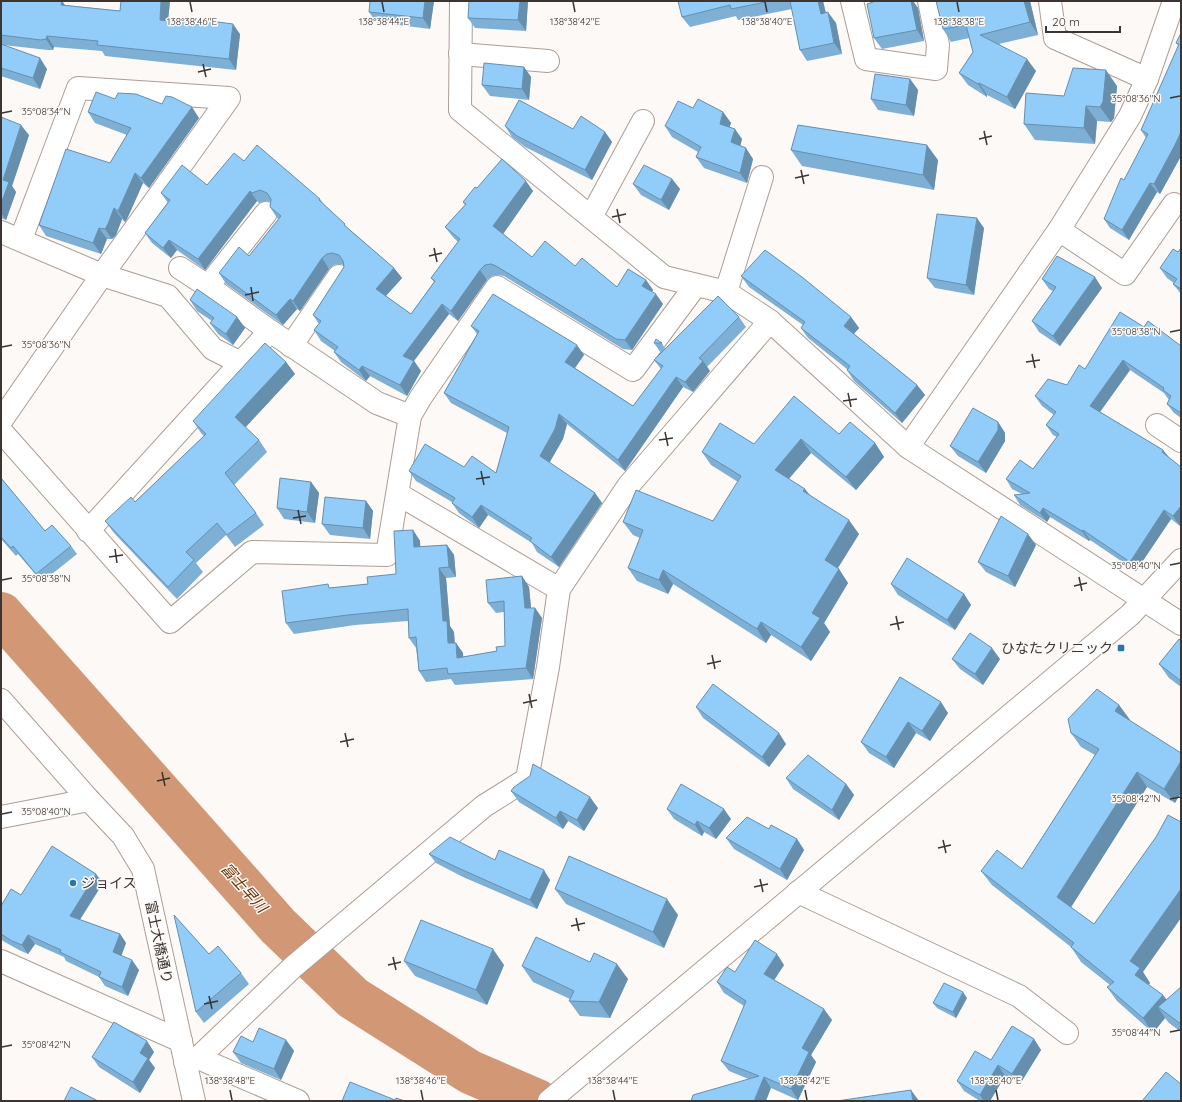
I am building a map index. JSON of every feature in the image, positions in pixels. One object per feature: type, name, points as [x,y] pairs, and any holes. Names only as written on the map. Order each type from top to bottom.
[{"type":"street","points":[[461,1],[460,110],[664,277],[726,292],[770,321],[908,447],[1181,624]]},
{"type":"street","points":[[852,1],[866,59],[936,69],[938,45],[929,1]]},
{"type":"street","points":[[1050,1],[1055,38],[1147,79]]},
{"type":"street","points":[[908,447],[1059,230],[1130,116],[1147,79],[1174,1]]},
{"type":"street","points":[[460,54],[548,61]]},
{"type":"street","points":[[1,421],[102,275],[230,98],[78,88],[11,236],[102,275],[168,296],[213,349],[241,363]]},
{"type":"street","points":[[590,217],[643,121]]},
{"type":"street","points":[[726,292],[762,177]]},
{"type":"street","points":[[1059,230],[1125,274],[1174,204]]},
{"type":"street","points":[[208,286],[266,213]]},
{"type":"street","points":[[180,268],[208,286],[291,346],[377,403],[410,416]]},
{"type":"street","points":[[291,346],[339,276]]},
{"type":"street","points":[[1,431],[170,622],[252,552],[386,555],[398,494],[410,416],[421,397],[497,287],[633,370],[696,285]]},
{"type":"street","points":[[298,1101],[191,1060],[293,967],[484,806],[527,779],[548,667],[559,589],[629,485],[770,321]]},
{"type":"street","points":[[88,531],[270,331]]},
{"type":"street","points":[[1157,425],[1181,441]]},
{"type":"street","points":[[398,494],[559,589]]},
{"type":"street","points":[[549,1101],[1130,615],[1181,560]]},
{"type":"street","name":"富士大橋通り","points":[[1,700],[89,800],[123,836],[143,869],[181,1041],[191,1060],[194,1101]]},
{"type":"street","points":[[1,817],[89,800]]},
{"type":"street","points":[[798,892],[1019,996],[1067,1033]]},
{"type":"street","points":[[1,961],[181,1041]]},
{"type":"building","points":[[1,1],[62,1],[61,5],[120,11],[121,1],[161,1],[160,20],[202,25],[203,20],[233,24],[229,59],[97,45],[98,41],[47,36],[46,39],[41,40],[1,35]]},
{"type":"building","points":[[370,1],[425,1],[423,18],[369,12]]},
{"type":"building","points":[[469,1],[520,1],[518,20],[468,18]]},
{"type":"building","points":[[678,1],[771,1],[731,9],[730,5],[682,17]]},
{"type":"building","points":[[790,1],[818,1],[821,14],[828,12],[834,43],[800,50]]},
{"type":"building","points":[[873,1],[911,1],[917,30],[874,38],[867,4]]},
{"type":"building","points":[[936,1],[1024,1],[1030,22],[980,35],[1027,59],[1007,97],[979,83],[978,84],[959,73],[973,52],[966,25],[943,29]]},
{"type":"building","points":[[1181,33],[1181,132],[1154,184],[1150,183],[1122,230],[1104,219],[1121,178],[1124,180],[1148,134],[1141,130],[1179,44],[1176,43]]},
{"type":"building","points":[[1,44],[40,58],[33,78],[1,68]]},
{"type":"building","points":[[484,63],[524,67],[522,89],[482,85]]},
{"type":"building","points":[[1073,68],[1106,70],[1103,102],[1100,107],[1086,106],[1084,128],[1024,124],[1026,93],[1064,96]]},
{"type":"building","points":[[875,74],[910,79],[906,105],[871,99]]},
{"type":"building","points":[[96,92],[115,99],[118,93],[136,94],[162,104],[166,96],[172,97],[192,107],[141,178],[135,173],[118,211],[114,208],[105,229],[99,228],[93,243],[39,225],[66,149],[110,163],[131,128],[88,112]]},
{"type":"building","points":[[698,99],[723,112],[720,124],[735,129],[731,142],[746,148],[740,173],[696,157],[701,147],[665,126],[678,101],[693,108]]},
{"type":"building","points":[[519,100],[573,129],[581,116],[605,132],[585,170],[517,136],[505,126]]},
{"type":"building","points":[[1,117],[21,125],[3,180],[9,182],[1,204]]},
{"type":"building","points":[[798,125],[927,145],[923,175],[791,150]]},
{"type":"building","points":[[257,145],[320,199],[319,200],[345,224],[344,225],[394,268],[376,289],[411,314],[435,281],[431,278],[460,239],[445,227],[466,204],[463,202],[475,187],[477,188],[502,159],[526,181],[493,226],[532,257],[545,241],[575,266],[582,258],[617,287],[628,269],[646,280],[642,286],[656,294],[625,340],[616,339],[496,266],[491,264],[485,265],[451,311],[442,304],[403,356],[414,361],[400,385],[362,366],[359,370],[334,352],[338,347],[314,330],[321,321],[313,315],[344,267],[343,261],[339,255],[332,253],[327,254],[322,258],[293,301],[290,299],[276,315],[219,273],[239,247],[249,256],[281,216],[270,207],[271,199],[267,193],[260,190],[252,193],[250,191],[198,259],[169,240],[163,248],[145,233],[170,200],[161,193],[182,165],[207,185],[234,153],[244,161]]},
{"type":"building","points":[[644,165],[672,179],[661,200],[633,184]]},
{"type":"building","points":[[937,214],[977,218],[966,285],[927,278]]},
{"type":"building","points":[[1181,248],[1181,289],[1173,284],[1177,279],[1160,268],[1173,249],[1178,252]]},
{"type":"building","points":[[765,250],[802,277],[851,317],[844,326],[917,385],[895,413],[847,370],[850,366],[801,328],[805,322],[741,276]]},
{"type":"building","points":[[1057,256],[1095,277],[1053,336],[1032,321],[1056,287],[1042,279]]},
{"type":"building","points":[[197,289],[237,317],[226,334],[210,323],[214,318],[190,300]]},
{"type":"building","points":[[493,294],[577,345],[565,362],[633,406],[663,366],[654,360],[718,296],[739,317],[699,358],[703,361],[685,382],[676,377],[618,460],[559,414],[555,429],[540,456],[595,493],[551,557],[530,541],[532,538],[481,505],[472,517],[452,503],[455,498],[409,471],[425,444],[464,467],[472,456],[496,473],[509,427],[444,393],[479,331],[471,326]]},
{"type":"building","points":[[1120,312],[1144,327],[1148,321],[1181,346],[1181,413],[1167,404],[1171,396],[1163,390],[1164,388],[1123,360],[1090,406],[1163,450],[1162,452],[1181,467],[1181,506],[1173,516],[1164,510],[1130,562],[1083,530],[1082,531],[1043,508],[1040,513],[1014,495],[1030,493],[1006,479],[1020,460],[1033,469],[1059,434],[1046,425],[1056,412],[1035,396],[1048,379],[1067,385],[1079,365],[1085,369]]},
{"type":"building","points":[[656,339],[662,343],[654,343]]},
{"type":"building","points":[[265,343],[286,362],[235,417],[259,440],[225,473],[256,513],[227,535],[217,523],[186,552],[194,560],[168,587],[105,521],[131,497],[135,502],[206,434],[193,421]]},
{"type":"building","points":[[794,396],[839,434],[850,422],[875,443],[846,477],[801,439],[775,470],[805,489],[803,491],[849,520],[825,560],[839,569],[812,613],[820,618],[801,647],[761,622],[757,629],[663,570],[659,580],[628,568],[643,530],[623,522],[636,490],[713,521],[741,476],[702,452],[720,423],[754,444]]},
{"type":"building","points":[[973,408],[998,422],[998,430],[978,462],[950,446]]},
{"type":"building","points":[[1,478],[45,531],[52,525],[71,546],[36,574],[13,546],[11,548],[1,537]]},
{"type":"building","points":[[280,478],[311,482],[307,512],[277,508]]},
{"type":"building","points":[[325,497],[366,501],[363,528],[322,524]]},
{"type":"building","points":[[1001,516],[1028,534],[1008,576],[978,562]]},
{"type":"building","points":[[413,530],[414,547],[447,545],[449,567],[439,568],[443,621],[447,621],[448,643],[456,643],[457,658],[497,651],[496,647],[505,646],[504,601],[488,603],[486,580],[522,576],[525,608],[535,608],[526,668],[448,674],[447,668],[419,671],[416,637],[409,638],[408,609],[286,623],[282,591],[328,584],[329,588],[368,584],[367,577],[396,574],[394,531]]},
{"type":"building","points":[[907,558],[964,594],[947,620],[891,584]]},
{"type":"building","points":[[970,633],[992,648],[975,674],[952,659]]},
{"type":"building","points":[[1179,639],[1181,640],[1181,681],[1159,664]]},
{"type":"building","points":[[900,677],[941,702],[922,731],[908,722],[886,757],[861,742]]},
{"type":"building","points":[[713,684],[779,733],[762,757],[696,707]]},
{"type":"building","points":[[1097,689],[1119,705],[1115,711],[1181,753],[1181,761],[1164,789],[1137,772],[1057,897],[1094,924],[1156,837],[1168,815],[1181,822],[1181,889],[1130,961],[1140,968],[1135,975],[1163,995],[1143,1018],[1107,987],[1114,982],[1071,947],[1074,943],[981,871],[997,850],[1022,869],[1099,749],[1071,733],[1068,719]]},
{"type":"building","points":[[808,755],[846,784],[832,810],[786,778]]},
{"type":"building","points":[[533,764],[590,797],[577,820],[560,811],[556,818],[511,791],[514,787],[530,776]]},
{"type":"building","points":[[681,784],[724,809],[709,828],[697,821],[695,825],[667,809]]},
{"type":"building","points":[[747,817],[769,829],[771,825],[797,839],[780,869],[726,838]]},
{"type":"building","points":[[450,837],[495,860],[499,850],[544,870],[530,900],[429,854]]},
{"type":"building","points":[[52,846],[96,874],[70,916],[120,934],[113,952],[132,960],[122,987],[99,977],[101,972],[60,952],[61,950],[28,935],[22,945],[1,934],[1,906],[11,889],[21,895]]},
{"type":"building","points":[[569,856],[667,899],[653,932],[555,889]]},
{"type":"building","points":[[174,915],[209,954],[218,946],[241,973],[196,1012]]},
{"type":"building","points":[[421,920],[493,949],[476,990],[404,961]]},
{"type":"building","points":[[536,937],[590,962],[594,953],[617,964],[599,1002],[569,1001],[574,991],[522,966]]},
{"type":"building","points":[[755,940],[777,954],[764,974],[824,1009],[802,1048],[809,1052],[791,1089],[764,1077],[754,1101],[691,1101],[693,1095],[759,1076],[721,1061],[746,1001],[717,982],[727,967],[735,972]]},
{"type":"building","points":[[944,983],[963,992],[953,1012],[933,1003]]},
{"type":"building","points":[[1181,987],[1181,1024],[1158,1007]]},
{"type":"building","points":[[114,1022],[147,1041],[140,1053],[148,1058],[133,1082],[92,1057]]},
{"type":"building","points":[[1012,1026],[1034,1039],[1012,1074],[998,1065],[980,1095],[957,1081],[975,1051],[991,1060]]},
{"type":"building","points":[[259,1028],[286,1040],[274,1069],[233,1052],[241,1036],[253,1042]]},
{"type":"building","points":[[1166,1072],[1181,1084],[1181,1101],[1142,1101]]},
{"type":"building","points":[[350,1082],[395,1100],[396,1098],[405,1101],[342,1101]]},
{"type":"building","points":[[71,1087],[98,1101],[64,1101]]},
{"type":"building","points":[[911,1090],[913,1101],[837,1101]]},
{"type":"waterway","name":"富士早川","points":[[1,614],[278,926],[353,998],[470,1072],[537,1101]]},
{"type":"place","name":"ひなたクリニック","points":[[1121,648]]},
{"type":"place","name":"ジョイス","points":[[73,883]]}]
